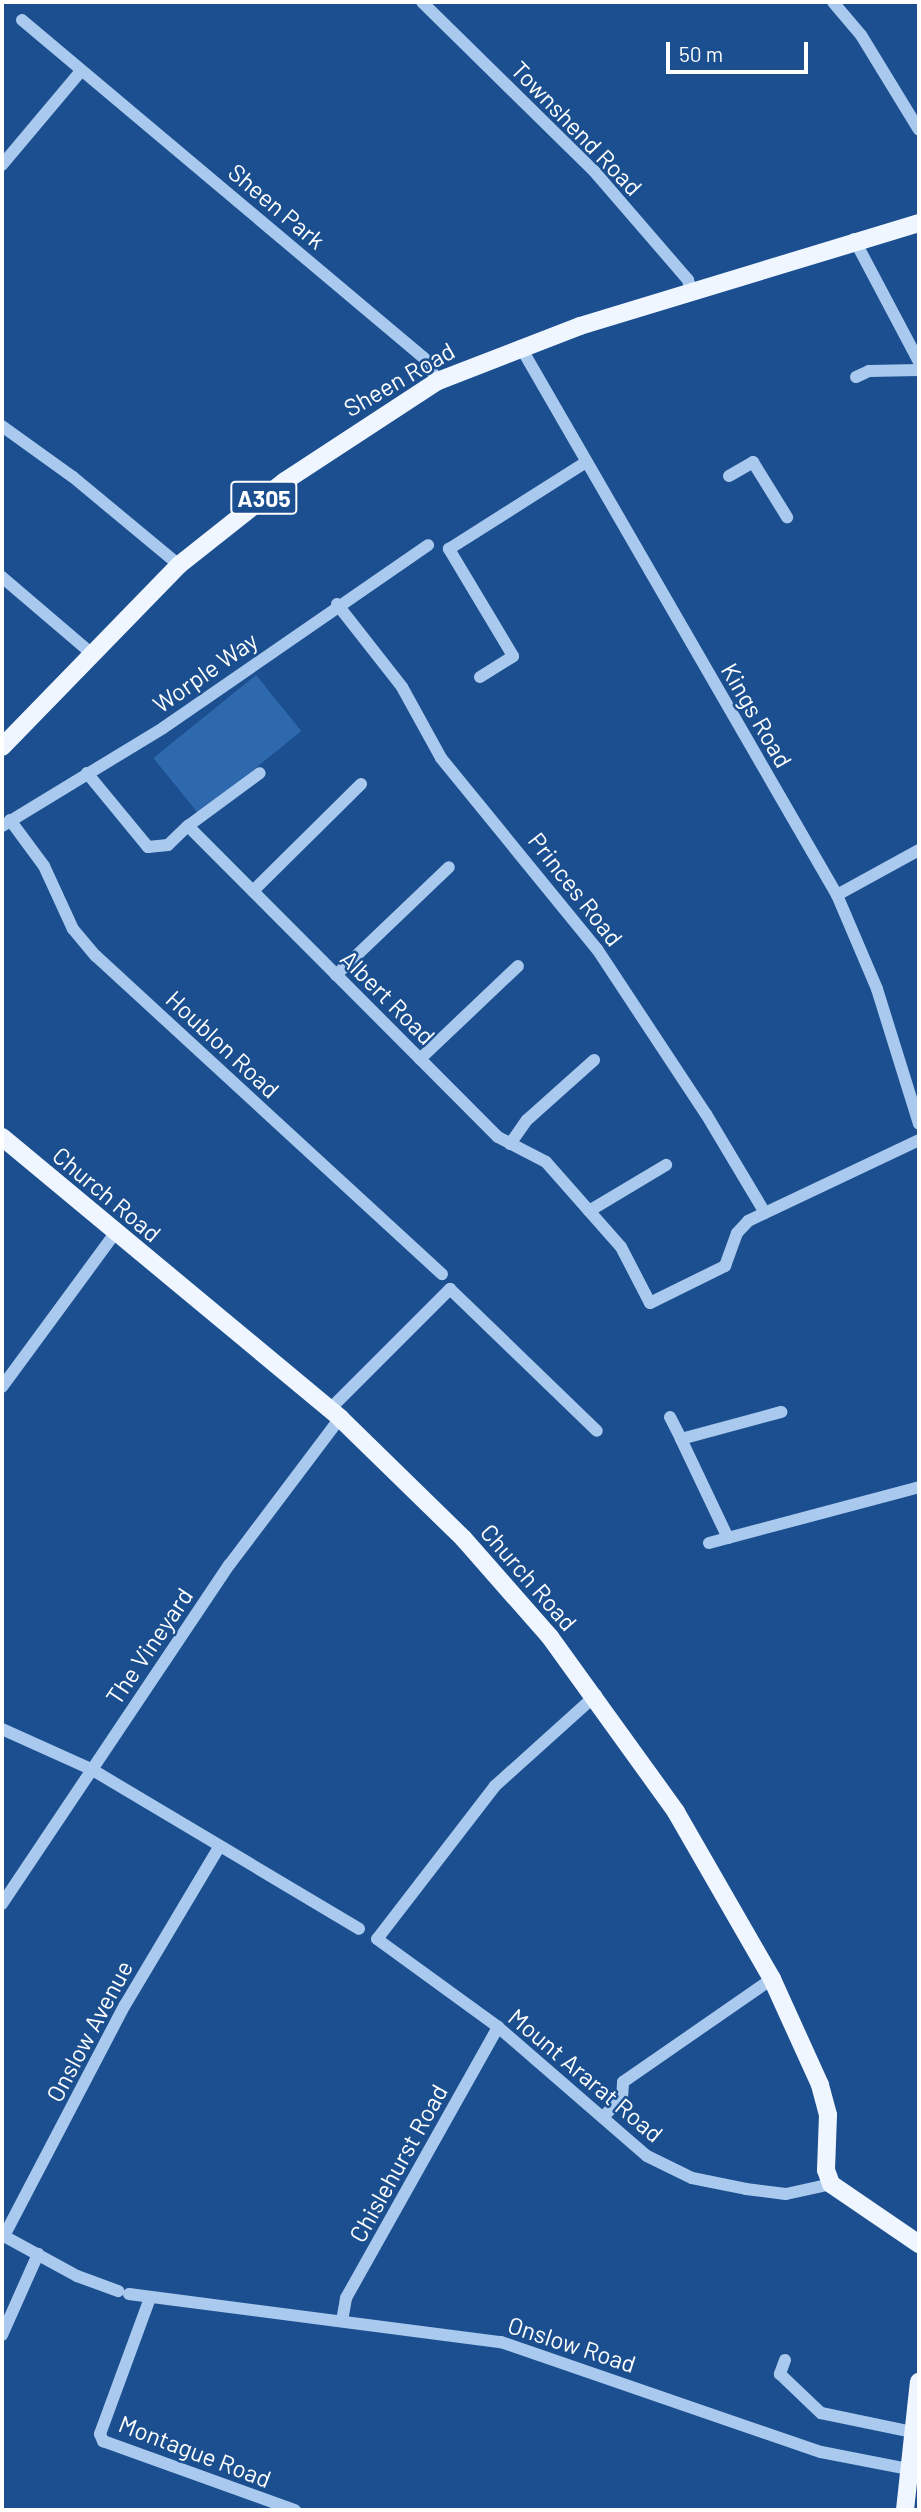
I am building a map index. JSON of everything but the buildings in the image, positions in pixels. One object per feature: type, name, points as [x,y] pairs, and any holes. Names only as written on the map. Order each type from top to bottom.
[{"type":"main road","name":"Sheen Road","points":[[2,747],[179,565],[285,481],[438,381],[520,346],[854,240],[919,223]]},
{"type":"main road","name":"Church Road","points":[[2,1137],[335,1413],[463,1538],[596,1695],[718,1879],[772,1979],[820,2085],[828,2115],[826,2171],[831,2183]]},
{"type":"main road","points":[[831,2183],[919,2242]]},
{"type":"main road","points":[[905,2510],[914,2470],[913,2432],[919,2382]]},
{"type":"street","name":"Townshend Road","points":[[422,2],[594,171],[688,281],[691,291]]},
{"type":"street","points":[[834,2],[861,35],[919,130]]},
{"type":"street","name":"Sheen Park","points":[[22,20],[377,317],[424,358],[438,381]]},
{"type":"street","points":[[2,165],[81,71]]},
{"type":"street","points":[[854,240],[919,362]]},
{"type":"street","name":"Kings Road","points":[[520,346],[837,895],[877,989],[919,1124]]},
{"type":"street","points":[[856,377],[869,371],[919,370]]},
{"type":"street","points":[[2,426],[74,477],[179,565]]},
{"type":"street","points":[[729,476],[753,462],[787,517]]},
{"type":"street","points":[[480,677],[513,656],[449,549],[586,463]]},
{"type":"street","name":"Worple Way","points":[[6,823],[163,728],[337,604],[428,545]]},
{"type":"street","points":[[2,577],[91,653]]},
{"type":"street","name":"Princes Road","points":[[337,604],[402,687],[441,758],[597,949],[765,1213]]},
{"type":"street","points":[[86,773],[148,847],[168,845],[188,826],[260,772]]},
{"type":"street","points":[[253,891],[361,783]]},
{"type":"street","name":"Houblon Road","points":[[6,823],[44,866],[73,929],[96,956],[442,1274]]},
{"type":"street","name":"Albert Road","points":[[188,826],[498,1137],[546,1162],[621,1247],[650,1303],[725,1266],[737,1233],[765,1213]]},
{"type":"street","points":[[837,895],[919,850]]},
{"type":"street","points":[[336,975],[449,867]]},
{"type":"street","points":[[420,1059],[518,966]]},
{"type":"street","points":[[510,1144],[527,1120],[594,1060]]},
{"type":"street","points":[[765,1213],[919,1140]]},
{"type":"street","points":[[589,1211],[666,1166]]},
{"type":"street","points":[[2,1387],[116,1232]]},
{"type":"street","name":"The Vineyard","points":[[2,1904],[230,1564],[335,1413],[450,1289],[597,1431]]},
{"type":"street","points":[[681,1438],[780,1412]]},
{"type":"street","points":[[670,1417],[728,1538]]},
{"type":"street","points":[[709,1543],[919,1487]]},
{"type":"street","name":"Mount Ararat Road","points":[[596,1695],[495,1786],[377,1939],[498,2027],[647,2156],[692,2178],[786,2194],[831,2183]]},
{"type":"street","points":[[2,1729],[91,1769],[218,1849],[359,1929]]},
{"type":"street","name":"Onslow Avenue","points":[[3,2236],[131,1994],[218,1849]]},
{"type":"street","points":[[604,2116],[622,2098],[623,2082],[772,1979]]},
{"type":"street","name":"Chislehurst Road","points":[[342,2321],[346,2298],[498,2027]]},
{"type":"street","name":"Onslow Road","points":[[3,2236],[124,2293],[521,2346],[821,2452],[914,2470]]},
{"type":"street","points":[[2,2335],[38,2254]]},
{"type":"street","name":"Montague Road","points":[[150,2298],[100,2434],[103,2441],[295,2510]]},
{"type":"street","points":[[785,2360],[780,2374],[821,2413],[913,2432]]},
{"type":"shaded area","points":[[256,675],[301,731],[199,814],[153,758]]}]
